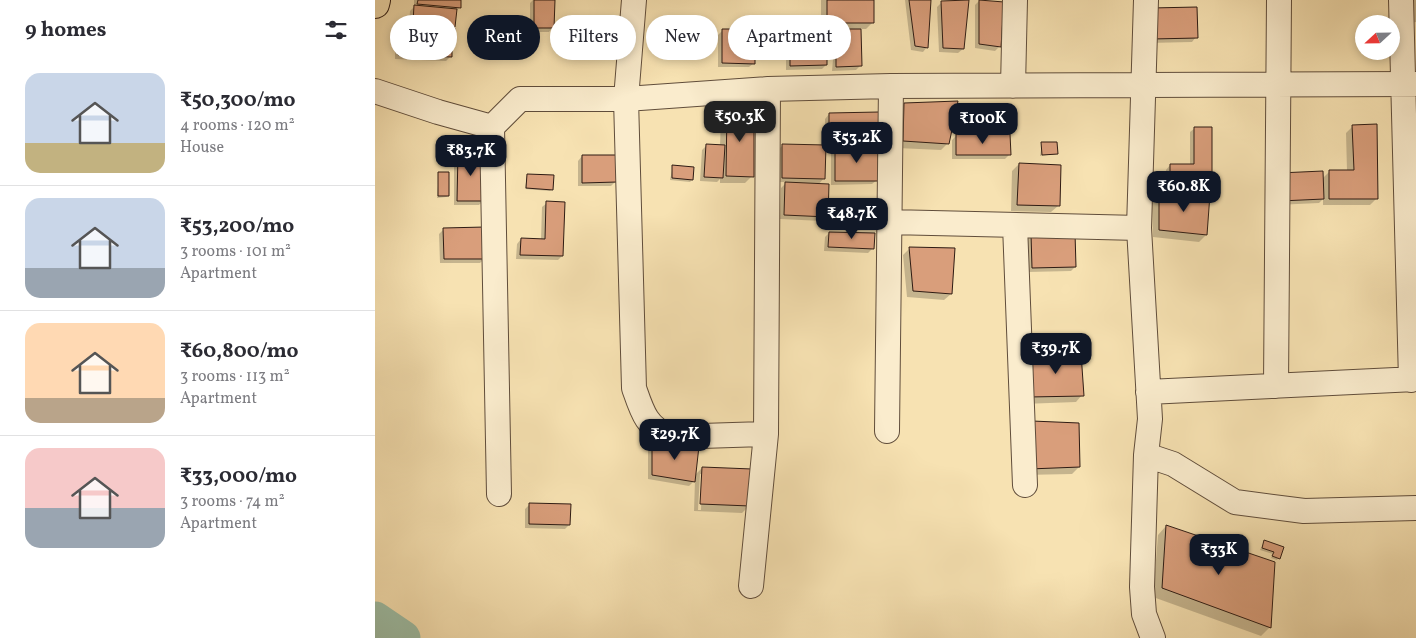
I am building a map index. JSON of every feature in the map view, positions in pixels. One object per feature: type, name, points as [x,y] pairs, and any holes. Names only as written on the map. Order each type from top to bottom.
[{"type":"street","points":[[634,0],[626,99],[634,388],[643,414],[655,431],[670,437],[766,434]]},
{"type":"street","points":[[1013,86],[1015,0]]},
{"type":"street","points":[[1145,0],[1139,228],[1150,419],[1146,455],[1142,587],[1145,614],[1153,638]]},
{"type":"street","points":[[1276,386],[1279,0]]},
{"type":"street","points":[[1149,392],[1413,380],[1409,84],[1401,0]]},
{"type":"street","points":[[499,494],[492,127],[520,99],[626,99],[768,89],[891,86],[1409,84]]},
{"type":"street","points":[[887,430],[891,86]]},
{"type":"street","points":[[751,586],[766,434],[768,89]]},
{"type":"street","points":[[385,95],[492,127]]},
{"type":"street","points":[[889,222],[1139,228]]},
{"type":"street","points":[[1015,225],[1025,485]]},
{"type":"street","points":[[1146,455],[1173,464],[1235,502],[1304,511],[1416,508]]},
{"type":"building","points":[[418,0],[461,0],[461,8],[417,4]]},
{"type":"building","points":[[534,0],[555,0],[554,15],[550,15],[550,28],[540,28],[540,15],[534,15]]},
{"type":"building","points":[[827,0],[874,0],[874,23],[851,23],[851,15],[827,15]]},
{"type":"building","points":[[909,0],[931,0],[928,48],[915,46]]},
{"type":"building","points":[[969,0],[964,49],[943,48],[941,1]]},
{"type":"building","points":[[979,0],[1004,2],[1001,47],[979,44]]},
{"type":"building","points":[[414,5],[457,9],[456,15],[413,15]]},
{"type":"building","points":[[1197,7],[1198,38],[1152,39],[1151,8]]},
{"type":"building","points":[[722,29],[728,29],[728,60],[755,60],[755,64],[722,63]]},
{"type":"building","points":[[851,29],[861,29],[862,66],[836,67],[836,60],[851,60]]},
{"type":"building","points":[[790,60],[827,60],[827,65],[790,66]]},
{"type":"building","points":[[958,101],[949,144],[903,141],[904,103]]},
{"type":"building","points":[[727,109],[754,109],[754,177],[726,176]]},
{"type":"building","points":[[879,112],[880,139],[829,140],[829,113]]},
{"type":"building","points":[[1377,124],[1378,199],[1329,199],[1329,170],[1354,170],[1352,125]]},
{"type":"building","points":[[1194,127],[1212,127],[1212,180],[1170,179],[1170,164],[1194,164]]},
{"type":"building","points":[[956,134],[1010,134],[1011,155],[956,155]]},
{"type":"building","points":[[1041,142],[1057,142],[1058,154],[1042,155]]},
{"type":"building","points":[[706,144],[725,145],[723,178],[704,177]]},
{"type":"building","points":[[782,144],[826,145],[825,179],[782,178]]},
{"type":"building","points":[[835,148],[878,148],[878,181],[835,181]]},
{"type":"building","points":[[458,153],[485,154],[485,201],[457,201]]},
{"type":"building","points":[[582,155],[616,155],[617,182],[582,183]]},
{"type":"building","points":[[1019,163],[1061,165],[1060,206],[1017,205]]},
{"type":"building","points":[[672,165],[694,167],[693,180],[672,178]]},
{"type":"building","points":[[1323,171],[1324,199],[1280,201],[1279,173]]},
{"type":"building","points":[[438,172],[449,172],[449,196],[438,196]]},
{"type":"building","points":[[527,174],[554,175],[553,190],[526,188]]},
{"type":"building","points":[[785,182],[829,184],[828,217],[784,215]]},
{"type":"building","points":[[1210,194],[1207,235],[1159,230],[1159,195]]},
{"type":"building","points":[[546,201],[565,202],[563,256],[520,255],[521,238],[545,239]]},
{"type":"building","points":[[485,227],[486,259],[444,259],[443,228]]},
{"type":"building","points":[[829,232],[875,233],[874,249],[828,247]]},
{"type":"building","points":[[1075,233],[1076,267],[1032,268],[1031,234]]},
{"type":"building","points":[[909,247],[955,248],[952,294],[913,291]]},
{"type":"building","points":[[1030,353],[1081,353],[1084,396],[1029,397]]},
{"type":"building","points":[[1032,421],[1079,423],[1080,467],[1029,469]]},
{"type":"building","points":[[652,442],[699,446],[695,482],[652,475]]},
{"type":"building","points":[[702,467],[752,469],[750,506],[700,504]]},
{"type":"building","points":[[529,503],[571,504],[570,525],[529,524]]},
{"type":"building","points":[[1166,525],[1275,562],[1271,628],[1162,588]]},
{"type":"building","points":[[1264,540],[1284,547],[1280,559],[1272,556],[1274,552],[1262,548]]},
{"type":"waterway","points":[[375,619],[403,638]]}]
